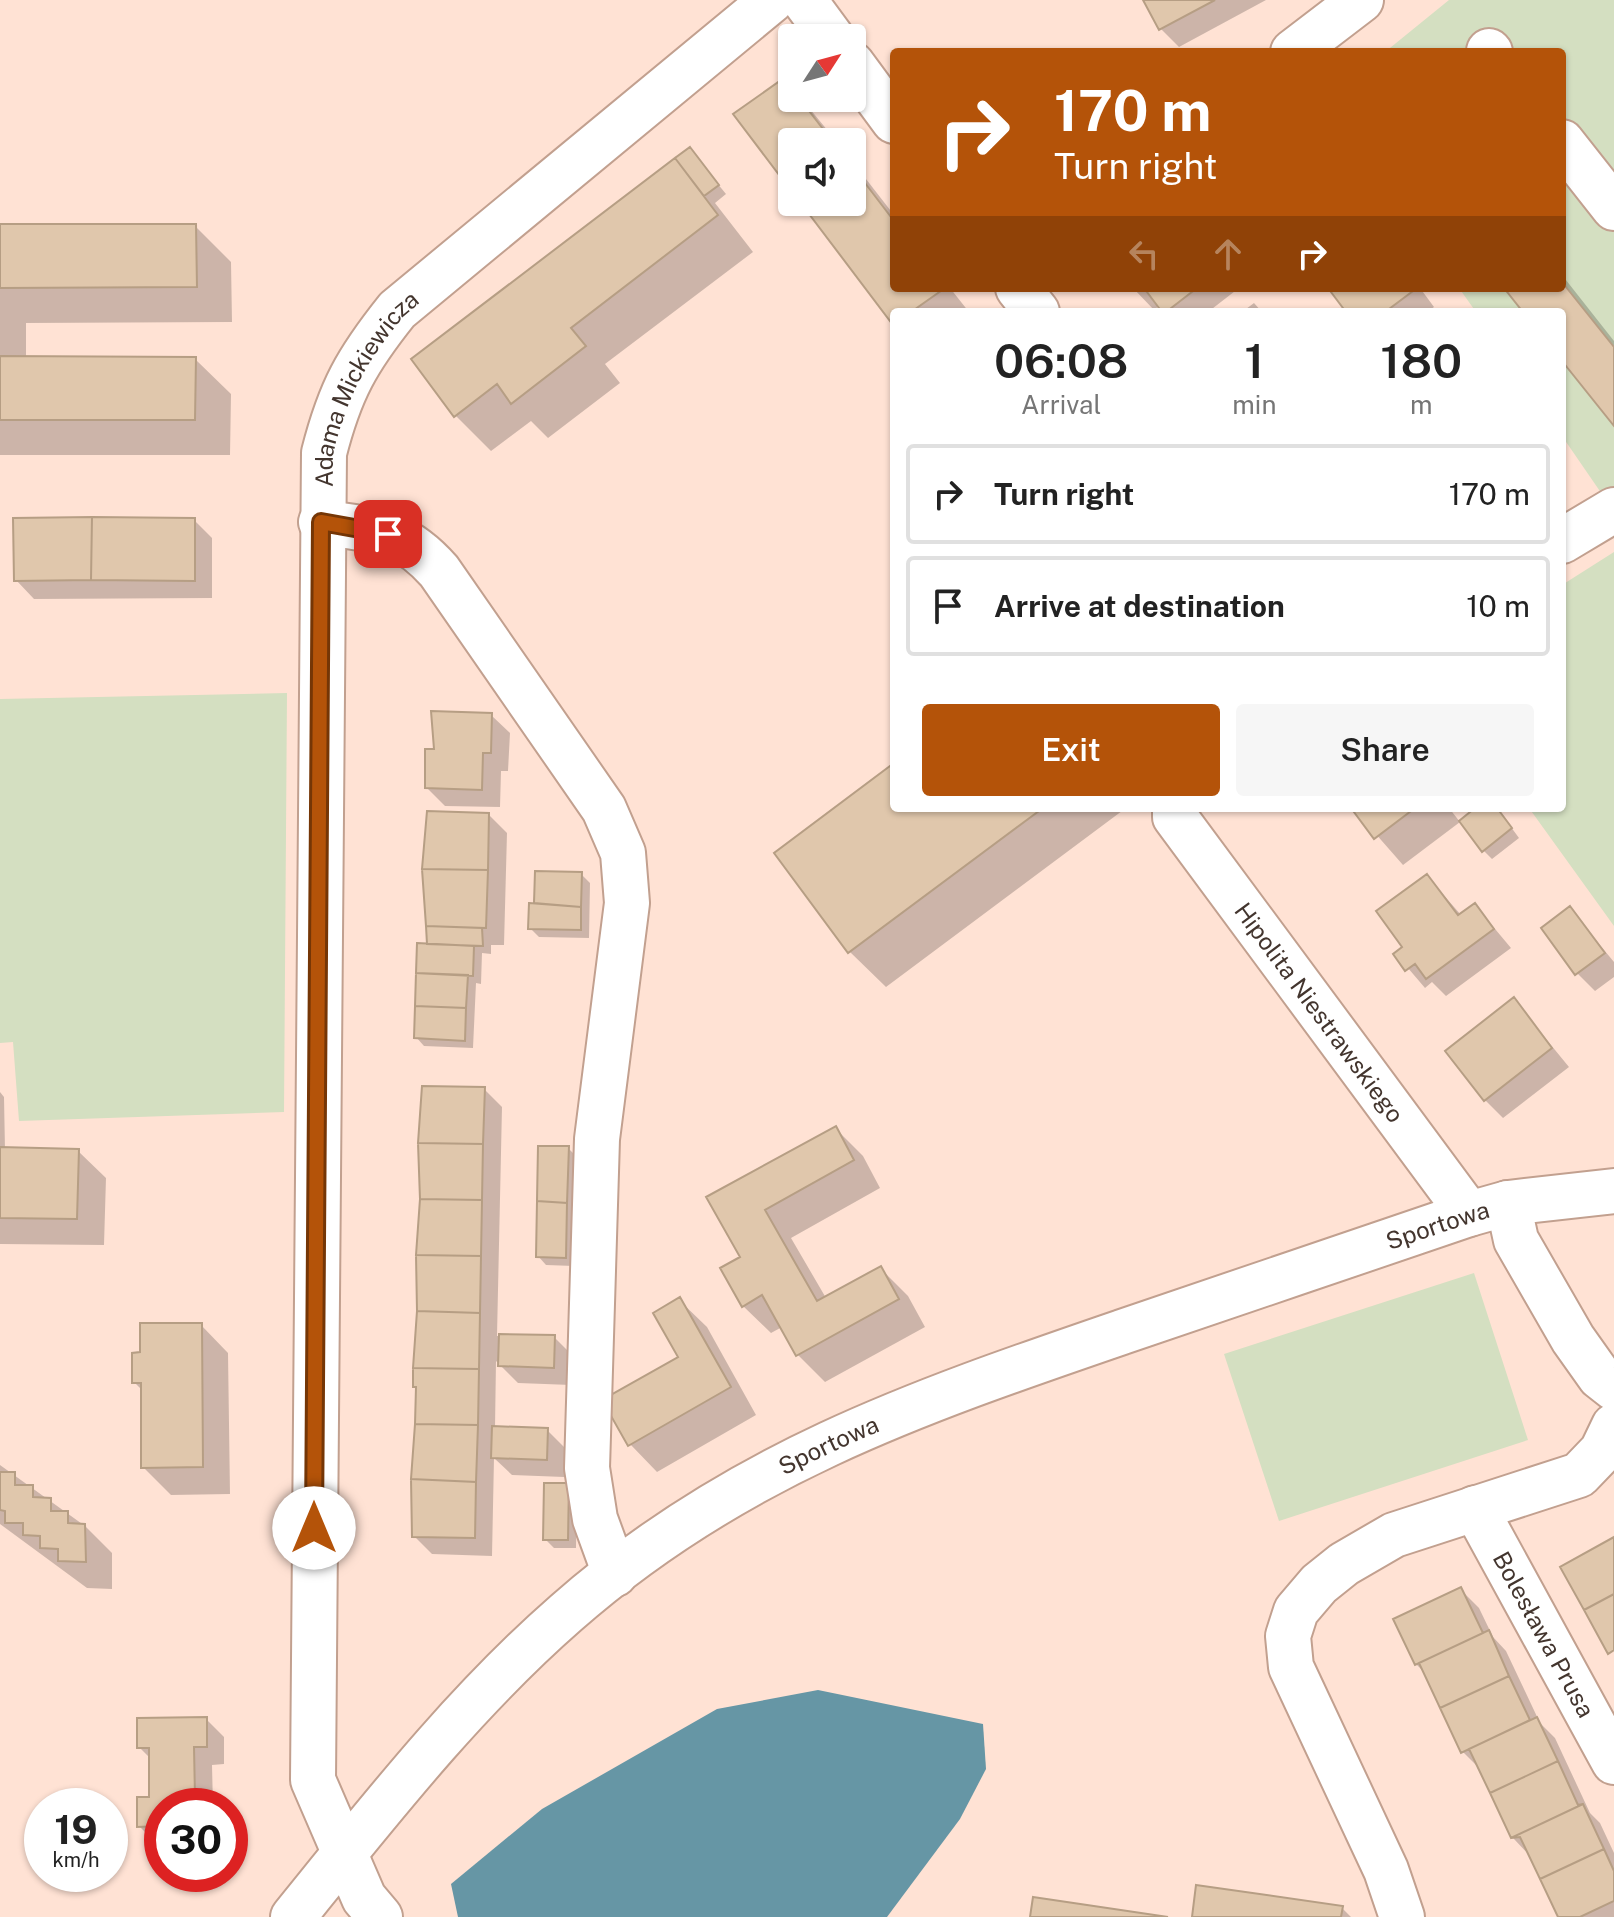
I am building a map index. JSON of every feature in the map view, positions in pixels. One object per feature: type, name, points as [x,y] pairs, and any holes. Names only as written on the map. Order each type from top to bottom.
[{"type":"street","name":"Adama Mickiewicza","points":[[380,1917],[364,1898],[313,1780],[321,522],[324,453],[337,404],[360,357],[397,310],[772,0]]},
{"type":"street","points":[[804,0],[822,24]]},
{"type":"street","points":[[1298,48],[1361,0]]},
{"type":"street","points":[[866,83],[890,116]]},
{"type":"street","points":[[1566,147],[1614,208]]},
{"type":"street","points":[[1021,292],[1034,308]]},
{"type":"street","points":[[1566,539],[1614,510]]},
{"type":"street","points":[[321,522],[388,534],[418,547],[439,571],[604,809],[623,853],[627,903],[597,1139],[587,1468],[595,1519],[615,1574]]},
{"type":"street","name":"Hipolita Niestrawskiego","points":[[1175,812],[1175,817],[1488,1209]]},
{"type":"street","name":"Sportowa","points":[[293,1917],[485,1688],[567,1611],[707,1508],[780,1466],[863,1426],[938,1395],[1488,1209],[1614,1191]]},
{"type":"street","points":[[1488,1209],[1516,1240],[1573,1339],[1600,1377],[1614,1388]]},
{"type":"street","points":[[1402,1917],[1386,1870],[1291,1667],[1288,1636],[1296,1611],[1319,1584],[1344,1564],[1394,1535],[1579,1475],[1602,1451],[1614,1426]]},
{"type":"street","name":"Bolesława Prusa","points":[[1475,1508],[1614,1762]]},
{"type":"green space","points":[[1449,0],[1614,0],[1614,495],[1606,500],[1566,442],[1566,308],[1473,308],[1462,292],[1566,292],[1566,48],[1390,48]]},
{"type":"green space","points":[[1614,552],[1614,926],[1532,812],[1566,812],[1566,582]]},
{"type":"green space","points":[[287,693],[284,1112],[19,1121],[13,1042],[0,1043],[0,699]]},
{"type":"green space","points":[[1474,1273],[1528,1440],[1279,1521],[1224,1354]]},
{"type":"water","points":[[818,1690],[983,1724],[986,1769],[960,1819],[887,1917],[458,1917],[451,1884],[542,1809],[717,1709]]},
{"type":"building","points":[[1143,0],[1215,0],[1159,30]]},
{"type":"building","points":[[778,82],[778,112],[810,112],[822,128],[778,128],[778,173],[733,114]]},
{"type":"building","points":[[690,147],[719,185],[704,196],[675,158]]},
{"type":"building","points":[[675,158],[718,215],[571,328],[586,346],[511,404],[497,384],[454,417],[411,359]]},
{"type":"building","points":[[866,184],[890,216],[890,292],[939,292],[917,308],[890,308],[890,321],[811,216],[866,216]]},
{"type":"building","points":[[0,224],[196,224],[197,287],[0,288]]},
{"type":"building","points":[[1566,287],[1614,347],[1614,426],[1566,366],[1566,308],[1520,308],[1507,292],[1566,292]]},
{"type":"building","points":[[1147,292],[1192,292],[1171,308],[1159,308]]},
{"type":"building","points":[[1331,292],[1412,292],[1390,308],[1343,308]]},
{"type":"building","points":[[0,356],[196,357],[195,420],[0,420]]},
{"type":"building","points":[[92,517],[195,518],[195,581],[91,580]]},
{"type":"building","points":[[92,517],[91,580],[14,581],[13,518]]},
{"type":"building","points":[[431,711],[492,713],[491,753],[483,753],[482,790],[425,788],[425,749],[434,749]]},
{"type":"building","points":[[890,766],[890,812],[1038,812],[848,953],[774,853]]},
{"type":"building","points":[[427,811],[489,813],[488,870],[422,869]]},
{"type":"building","points":[[1354,812],[1410,812],[1374,839]]},
{"type":"building","points":[[1470,812],[1500,812],[1512,828],[1482,852],[1459,821]]},
{"type":"building","points":[[422,869],[488,870],[486,928],[426,926]]},
{"type":"building","points":[[535,871],[582,872],[581,907],[534,903]]},
{"type":"building","points":[[1427,874],[1458,915],[1475,903],[1494,929],[1426,979],[1415,964],[1405,971],[1393,954],[1402,947],[1376,911]]},
{"type":"building","points":[[529,903],[581,907],[581,930],[528,929]]},
{"type":"building","points":[[1570,906],[1605,953],[1575,975],[1541,928]]},
{"type":"building","points":[[426,926],[482,928],[483,946],[427,944]]},
{"type":"building","points":[[417,943],[474,946],[473,976],[416,973]]},
{"type":"building","points":[[416,973],[468,975],[466,1008],[415,1006]]},
{"type":"building","points":[[1514,997],[1552,1048],[1484,1101],[1445,1051]]},
{"type":"building","points":[[415,1006],[466,1008],[465,1041],[414,1038]]},
{"type":"building","points":[[422,1086],[485,1087],[483,1144],[418,1143]]},
{"type":"building","points":[[836,1126],[854,1160],[765,1210],[817,1301],[881,1266],[899,1299],[796,1356],[762,1295],[742,1307],[720,1268],[740,1257],[706,1197]]},
{"type":"building","points":[[418,1143],[483,1144],[482,1200],[420,1199]]},
{"type":"building","points":[[538,1146],[569,1146],[567,1203],[537,1201]]},
{"type":"building","points":[[0,1147],[79,1149],[77,1219],[0,1218]]},
{"type":"building","points":[[420,1199],[482,1200],[481,1256],[416,1255]]},
{"type":"building","points":[[537,1201],[567,1203],[566,1258],[536,1257]]},
{"type":"building","points":[[416,1255],[481,1256],[480,1313],[417,1311]]},
{"type":"building","points":[[680,1297],[731,1387],[628,1446],[602,1400],[678,1357],[653,1313]]},
{"type":"building","points":[[417,1311],[480,1313],[479,1369],[413,1368]]},
{"type":"building","points":[[140,1323],[202,1323],[203,1467],[141,1468],[141,1383],[132,1383],[132,1353],[140,1352]]},
{"type":"building","points":[[499,1334],[555,1335],[554,1368],[498,1366]]},
{"type":"building","points":[[413,1368],[479,1369],[478,1425],[415,1424]]},
{"type":"building","points":[[415,1424],[478,1425],[476,1482],[411,1479]]},
{"type":"building","points":[[492,1426],[548,1428],[547,1460],[491,1458]]},
{"type":"building","points":[[0,1472],[15,1472],[15,1485],[33,1485],[33,1497],[51,1498],[51,1511],[68,1511],[68,1523],[85,1524],[86,1562],[58,1561],[58,1549],[40,1548],[40,1536],[23,1535],[23,1523],[5,1523],[5,1511],[0,1510]]},
{"type":"building","points":[[411,1479],[476,1482],[475,1538],[412,1537]]},
{"type":"building","points":[[544,1483],[569,1483],[568,1540],[543,1540]]},
{"type":"building","points":[[1614,1537],[1614,1594],[1584,1610],[1560,1567]]},
{"type":"building","points":[[1461,1587],[1483,1633],[1415,1665],[1393,1619]]},
{"type":"building","points":[[1614,1594],[1614,1650],[1608,1654],[1584,1610]]},
{"type":"building","points":[[1489,1630],[1509,1676],[1440,1708],[1419,1663]]},
{"type":"building","points":[[1509,1676],[1530,1720],[1461,1753],[1440,1708]]},
{"type":"building","points":[[207,1717],[207,1747],[194,1747],[195,1788],[149,1788],[149,1748],[137,1748],[137,1718]]},
{"type":"building","points":[[1537,1717],[1558,1761],[1490,1793],[1469,1749]]},
{"type":"building","points":[[1558,1761],[1578,1805],[1583,1804],[1511,1838],[1490,1793]]},
{"type":"building","points":[[137,1797],[144,1797],[144,1827],[137,1827]]},
{"type":"building","points":[[1583,1804],[1604,1849],[1540,1879],[1520,1837],[1511,1838]]},
{"type":"building","points":[[1604,1849],[1614,1871],[1614,1901],[1580,1917],[1558,1917],[1540,1879]]},
{"type":"building","points":[[1196,1885],[1343,1906],[1341,1917],[1192,1917]]},
{"type":"building","points":[[1033,1897],[1168,1917],[1030,1917]]},
{"type":"route","points":[[314,1528],[321,522],[388,534]]}]
